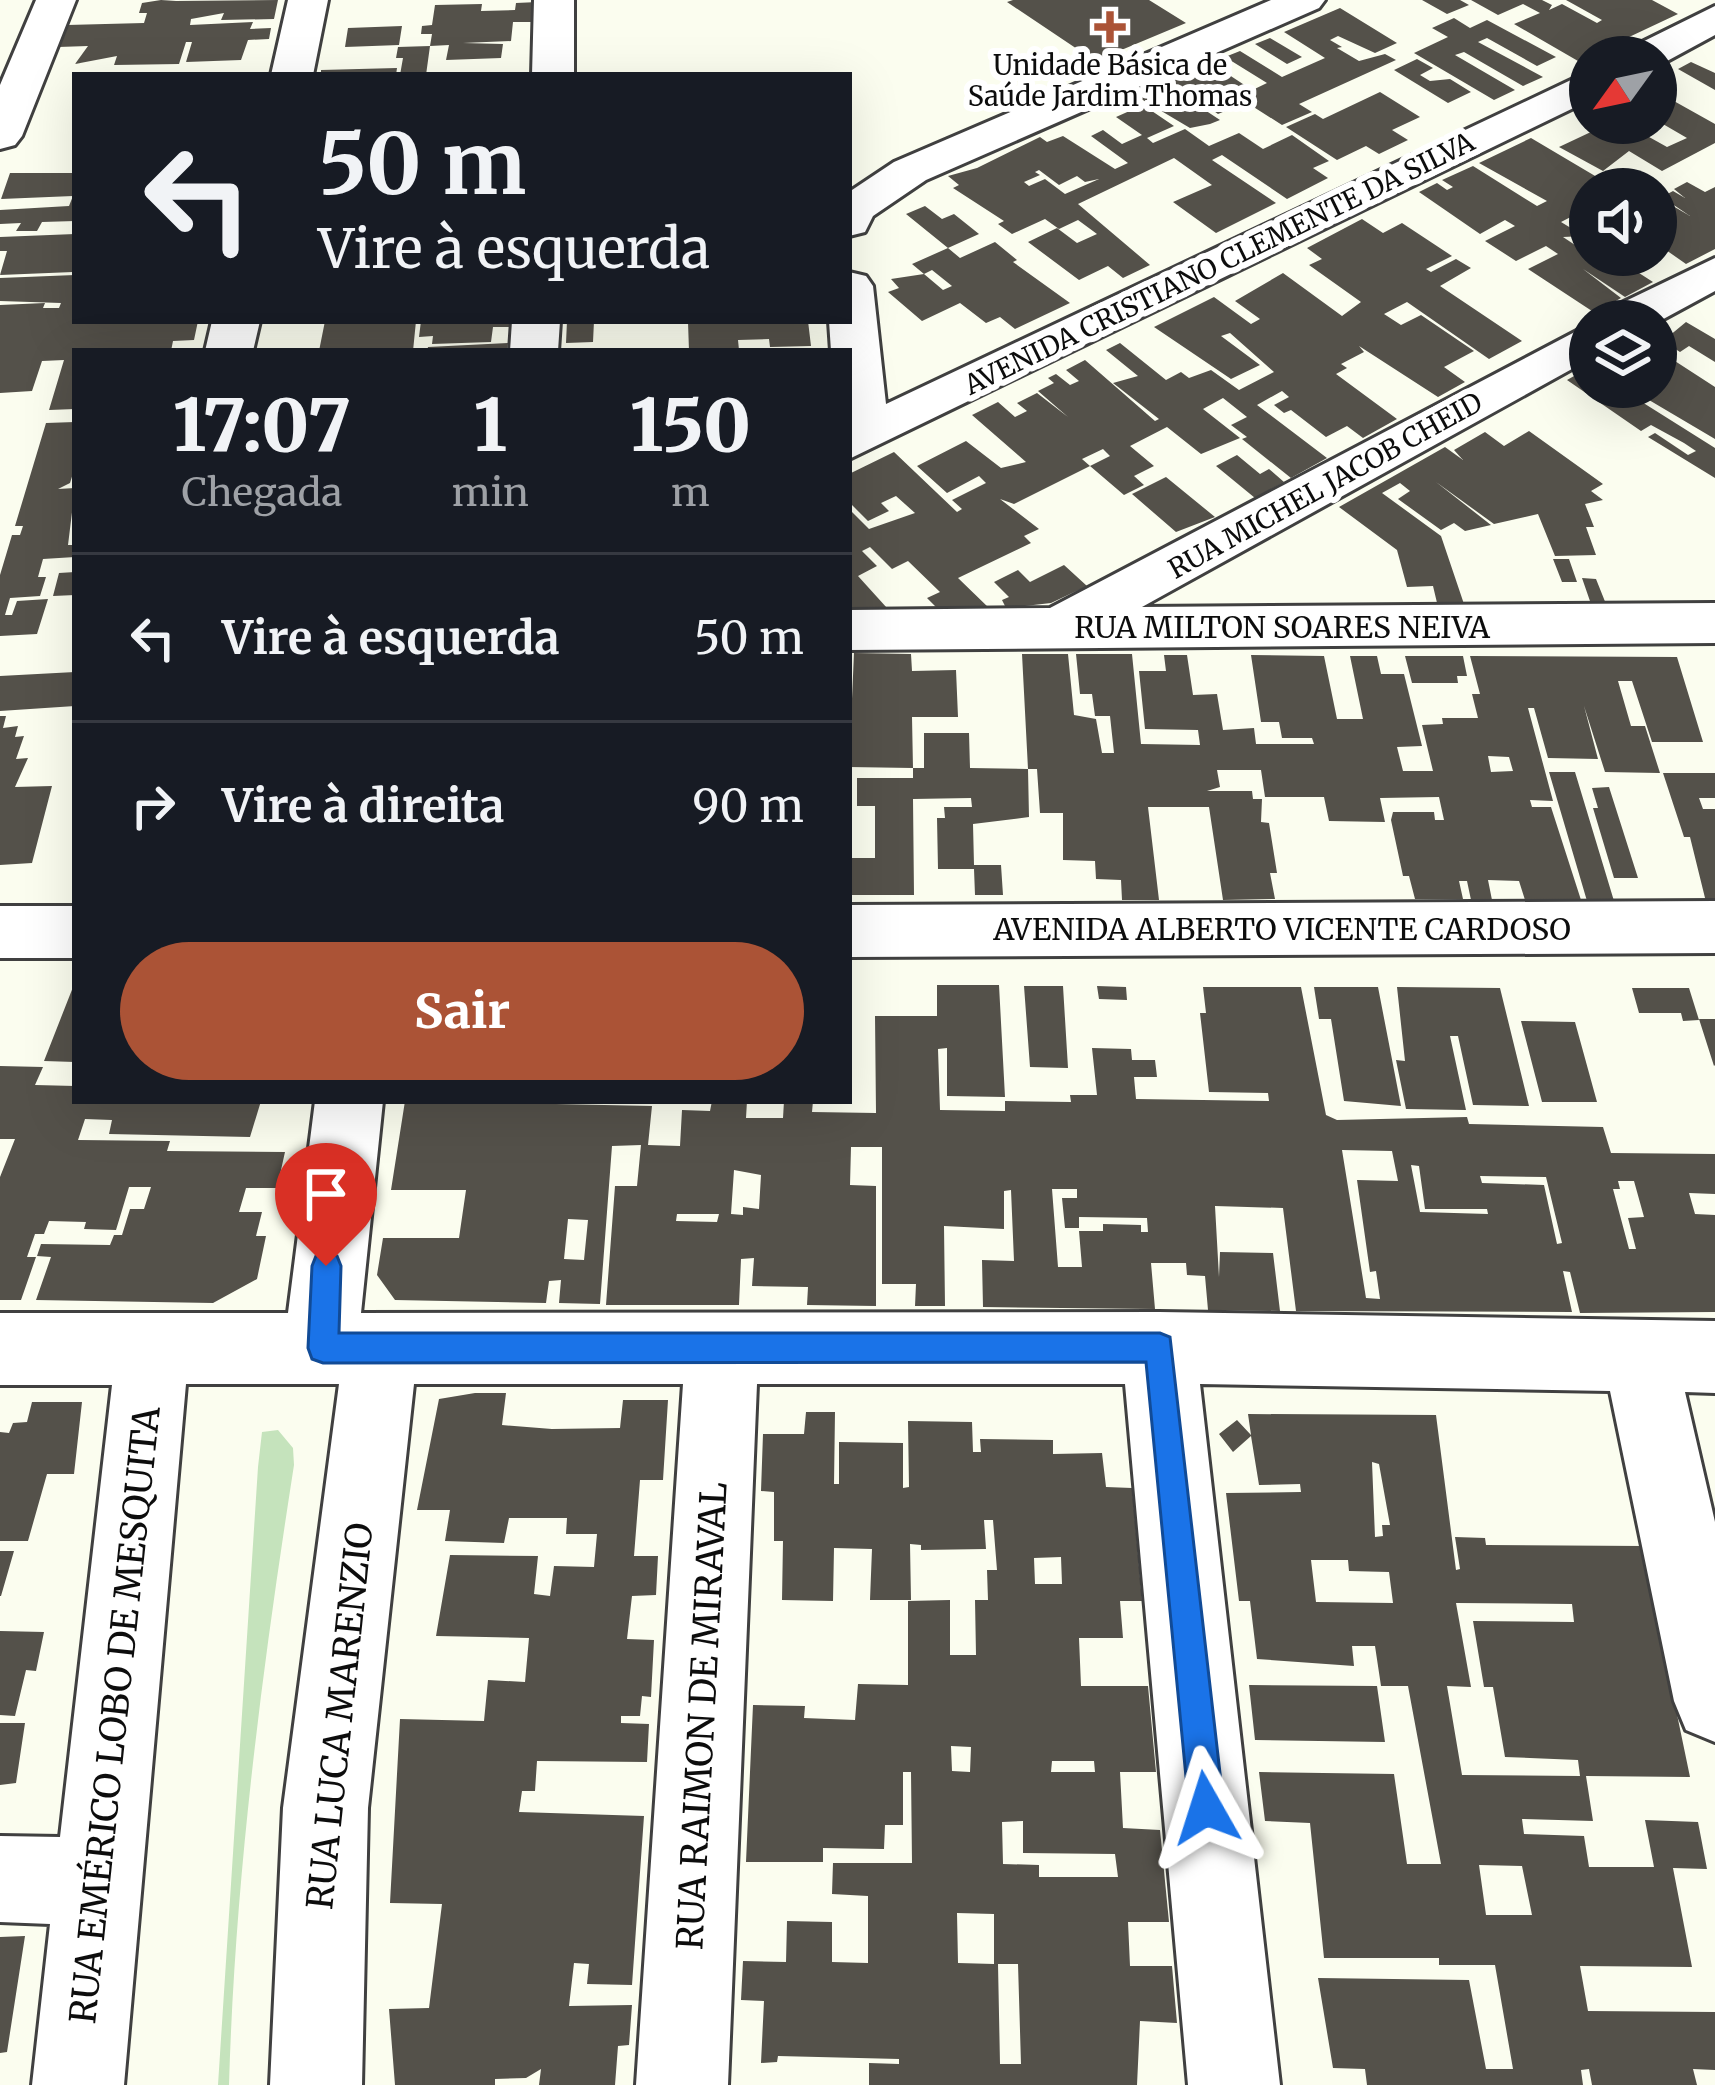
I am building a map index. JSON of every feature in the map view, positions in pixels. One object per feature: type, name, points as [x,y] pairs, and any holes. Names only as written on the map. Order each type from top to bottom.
[{"type":"street","points":[[0,136],[56,0]]},
{"type":"street","points":[[293,72],[308,0]]},
{"type":"street","points":[[553,72],[554,0]]},
{"type":"street","points":[[852,213],[910,171],[1305,0]]},
{"type":"street","points":[[1677,39],[1715,18]]},
{"type":"street","name":"AVENIDA CRISTIANO CLEMENTE DA SILVA","points":[[856,438],[1569,94]]},
{"type":"street","points":[[1663,300],[1715,272]]},
{"type":"street","name":"RUA MICHEL JACOB CHEID","points":[[1058,628],[1569,350]]},
{"type":"street","points":[[852,351],[856,438]]},
{"type":"street","name":"RUA MILTON SOARES NEIVA","points":[[852,629],[1715,623]]},
{"type":"street","name":"AVENIDA ALBERTO VICENTE CARDOSO","points":[[852,931],[1715,927]]},
{"type":"street","points":[[0,932],[72,932]]},
{"type":"street","points":[[350,1104],[326,1266],[352,1348]]},
{"type":"street","name":"RUA EMÉRICO LOBO DE MESQUITA","points":[[78,2085],[153,1346]]},
{"type":"street","name":"RUA RAIMON DE MIRAVAL","points":[[682,2085],[722,1347]]},
{"type":"street","name":"RUA LUCA MARENZIO","points":[[316,2085],[313,1988],[337,1718],[352,1348]]},
{"type":"street","points":[[0,1349],[1160,1348],[1715,1357]]},
{"type":"street","points":[[1160,1348],[1234,2085]]},
{"type":"street","points":[[1640,1356],[1715,1701]]},
{"type":"street","points":[[0,1879],[98,1882]]},
{"type":"green space","points":[[278,1430],[293,1448],[294,1465],[252,1774],[229,2085],[218,2085],[258,1467],[262,1432]]},
{"type":"building","points":[[278,0],[274,19],[221,20],[224,13],[191,19],[190,25],[253,22],[250,29],[271,28],[269,39],[248,40],[241,60],[186,62],[192,42],[186,42],[179,64],[114,65],[117,56],[75,64],[88,46],[58,47],[67,25],[144,23],[147,13],[139,13],[142,3]]},
{"type":"building","name":"Unidade Básica de Saúde Jardim Thomas","points":[[1149,0],[1186,23],[1095,61],[1007,2]]},
{"type":"building","points":[[1422,0],[1460,0],[1469,5],[1447,14]]},
{"type":"building","points":[[1471,0],[1542,0],[1552,5],[1549,10],[1562,4],[1597,23],[1602,20],[1566,0],[1652,0],[1678,14],[1631,36],[1569,36],[1569,56],[1514,24],[1540,13],[1523,4],[1498,15]]},
{"type":"building","points":[[538,2],[537,22],[513,22],[511,41],[463,43],[503,44],[501,58],[446,60],[449,45],[430,46],[432,34],[421,34],[422,26],[432,25],[435,5],[482,4],[481,11],[515,10],[516,3]]},
{"type":"building","points":[[1340,8],[1397,43],[1375,53],[1338,36],[1330,40],[1342,47],[1337,48],[1359,61],[1385,54],[1396,60],[1299,104],[1312,112],[1282,125],[1238,97],[1267,83],[1225,57],[1240,51],[1282,77],[1325,58],[1284,32]]},
{"type":"building","points":[[1454,18],[1470,28],[1487,20],[1556,57],[1537,66],[1487,38],[1478,42],[1543,77],[1523,86],[1464,52],[1455,55],[1515,90],[1494,100],[1414,53],[1448,37],[1432,28]]},
{"type":"building","points":[[402,26],[399,45],[345,47],[348,28]]},
{"type":"building","points":[[1270,38],[1302,57],[1287,64],[1255,44]]},
{"type":"building","points":[[430,46],[426,72],[401,72],[403,58],[396,58],[398,47]]},
{"type":"building","points":[[1417,59],[1433,68],[1420,75],[1430,81],[1450,79],[1471,92],[1448,103],[1394,70]]},
{"type":"building","points":[[1691,62],[1715,73],[1715,90],[1678,69]]},
{"type":"building","points":[[1211,63],[1249,88],[1220,102],[1234,98],[1242,104],[1218,114],[1179,86],[1173,89],[1220,120],[1190,128],[1136,96]]},
{"type":"building","points":[[397,68],[396,72],[321,70]]},
{"type":"building","points":[[1380,92],[1420,117],[1392,130],[1408,140],[1379,154],[1366,146],[1337,160],[1286,127],[1315,114],[1323,119]]},
{"type":"building","points":[[1677,103],[1715,124],[1715,143],[1668,168],[1657,168],[1629,151],[1607,168],[1598,168],[1559,147],[1569,142],[1667,147],[1687,138],[1677,132]]},
{"type":"building","points":[[1143,105],[1174,126],[1147,138],[1153,143],[1185,129],[1209,146],[1239,133],[1263,149],[1292,135],[1329,161],[1313,168],[1328,178],[1287,199],[1222,155],[1212,160],[1276,203],[1216,233],[1173,202],[1212,185],[1174,158],[1078,204],[1150,265],[1123,278],[1108,266],[1079,280],[1028,242],[1057,228],[1077,243],[1097,234],[1078,220],[1059,229],[1045,219],[1012,234],[998,224],[1004,221],[953,188],[959,185],[948,176],[977,168],[1040,137],[1047,142],[1063,136],[1115,169],[1128,163],[1091,136],[1103,130],[1122,144],[1142,135],[1116,117]],"holes":[[[1039,170],[1059,185],[1077,176],[1085,182],[1099,179],[1065,194],[1045,179],[1029,186],[1024,182],[1040,175],[1035,172]]]},
{"type":"building","points":[[1531,138],[1582,168],[1569,168],[1569,218],[1561,222],[1569,227],[1569,237],[1563,237],[1569,241],[1569,276],[1592,276],[1621,298],[1575,300],[1528,269],[1558,254],[1546,246],[1516,261],[1485,241],[1515,226],[1505,220],[1480,234],[1419,192],[1437,183],[1447,190],[1453,187],[1442,180],[1473,166],[1537,206],[1547,201],[1479,163]]},
{"type":"building","points":[[10,173],[72,173],[72,196],[1,199]]},
{"type":"building","points":[[1687,182],[1705,192],[1715,187],[1715,249],[1686,264],[1677,258],[1677,208],[1690,216],[1677,207],[1677,193],[1685,198],[1677,187]]},
{"type":"building","points":[[72,198],[72,221],[42,222],[37,231],[16,231],[21,223],[0,224],[0,210],[69,206]]},
{"type":"building","points":[[925,206],[942,219],[954,214],[979,234],[948,248],[906,214]]},
{"type":"building","points":[[1362,219],[1383,233],[1402,223],[1452,256],[1426,269],[1431,272],[1456,259],[1471,268],[1440,286],[1522,341],[1489,359],[1407,302],[1384,314],[1401,325],[1421,315],[1474,351],[1444,367],[1465,382],[1438,397],[1359,346],[1364,352],[1341,364],[1347,368],[1336,374],[1397,419],[1363,438],[1347,426],[1326,437],[1291,410],[1284,413],[1274,405],[1289,397],[1282,391],[1257,405],[1327,458],[1291,478],[1242,439],[1247,437],[1231,425],[1247,417],[1223,398],[1203,409],[1240,438],[1201,454],[1167,427],[1130,446],[1154,466],[1134,476],[1144,485],[1124,495],[1090,466],[1014,504],[1000,499],[1039,529],[1024,536],[1031,543],[958,578],[989,608],[937,608],[927,598],[940,592],[908,561],[892,569],[870,547],[862,551],[877,566],[858,576],[887,608],[852,608],[852,512],[869,529],[915,513],[896,496],[881,503],[889,511],[868,521],[852,505],[852,473],[894,452],[957,512],[962,509],[952,500],[986,483],[979,476],[947,493],[917,466],[966,441],[1001,468],[1026,462],[972,415],[998,402],[1015,417],[1027,411],[1017,403],[1037,393],[1068,417],[1038,391],[1054,383],[1048,378],[1056,374],[1070,385],[1079,381],[1066,370],[1085,360],[1155,421],[1159,419],[1113,383],[1138,376],[1106,350],[1120,343],[1166,380],[1181,372],[1189,378],[1211,370],[1239,390],[1274,372],[1230,333],[1221,336],[1260,365],[1231,379],[1154,327],[1214,297],[1251,324],[1260,319],[1235,301],[1283,273],[1342,316],[1361,302],[1309,265],[1322,259],[1307,248]],"holes":[[[1103,449],[1110,456],[1090,466],[1082,459]]]},
{"type":"building","points":[[72,234],[72,272],[0,275],[7,251],[0,251],[0,237]]},
{"type":"building","points":[[995,242],[1017,260],[1013,262],[1070,303],[1015,329],[1000,317],[986,323],[960,303],[922,321],[888,292],[899,288],[891,279],[924,274],[912,264],[948,248],[960,258]],"holes":[[[932,270],[952,286],[943,290],[924,274]]]},
{"type":"building","points":[[72,275],[72,324],[197,324],[194,340],[173,341],[172,348],[72,348],[72,409],[49,410],[64,360],[42,361],[32,391],[0,393],[0,305],[45,303],[43,308],[59,308],[61,303],[0,301],[0,278]]},
{"type":"building","points":[[1594,276],[1644,276],[1653,282],[1625,297]]},
{"type":"building","points":[[1686,322],[1715,339],[1715,362],[1689,346],[1677,350],[1677,329]]},
{"type":"building","points":[[324,324],[416,324],[413,348],[320,348]]},
{"type":"building","points":[[421,324],[510,324],[493,327],[491,342],[432,344],[433,336],[419,337]]},
{"type":"building","points":[[567,324],[594,324],[593,342],[566,343]]},
{"type":"building","points":[[688,324],[808,324],[811,346],[770,347],[769,339],[738,340],[739,348],[689,348]]},
{"type":"building","points":[[508,343],[507,348],[428,347]]},
{"type":"building","points":[[1677,362],[1715,387],[1715,439],[1663,408],[1677,408]]},
{"type":"building","points":[[1608,408],[1651,408],[1715,448],[1715,478],[1648,437],[1655,433],[1688,455],[1696,451],[1684,443],[1651,425],[1641,431]]},
{"type":"building","points":[[72,422],[72,477],[58,489],[72,488],[68,545],[72,545],[72,557],[43,559],[38,577],[46,577],[40,596],[10,598],[5,615],[12,615],[17,601],[48,599],[37,634],[0,636],[0,575],[12,535],[20,535],[23,526],[15,526],[46,423]]},
{"type":"building","points":[[1529,431],[1603,484],[1591,491],[1603,500],[1585,504],[1594,527],[1586,527],[1596,555],[1555,556],[1538,514],[1494,524],[1436,482],[1491,525],[1465,531],[1454,523],[1441,530],[1398,499],[1410,491],[1400,483],[1382,493],[1441,536],[1465,607],[1438,607],[1433,586],[1407,587],[1397,550],[1339,507],[1445,447],[1463,460],[1454,450],[1485,432],[1504,446]]},
{"type":"building","points":[[1237,455],[1260,474],[1269,469],[1284,482],[1255,498],[1216,466]]},
{"type":"building","points":[[1166,477],[1215,517],[1176,532],[1132,494]]},
{"type":"building","points":[[1553,559],[1569,559],[1577,582],[1562,582]]},
{"type":"building","points":[[1064,565],[1087,586],[1051,603],[1006,608],[1002,600],[1009,597],[994,582],[1018,570],[1030,582]]},
{"type":"building","points":[[72,572],[72,595],[53,596],[59,573]]},
{"type":"building","points":[[1582,578],[1596,579],[1606,604],[1591,604]]},
{"type":"building","points":[[854,653],[911,654],[912,671],[956,670],[958,717],[912,717],[913,768],[852,767]]},
{"type":"building","points":[[1022,654],[1068,654],[1074,715],[1096,719],[1102,753],[1114,753],[1110,716],[1095,716],[1092,694],[1080,694],[1076,654],[1132,654],[1141,744],[1200,745],[1198,730],[1145,729],[1139,671],[1166,671],[1164,655],[1187,655],[1193,695],[1217,694],[1223,730],[1254,728],[1256,744],[1314,744],[1312,738],[1282,738],[1279,722],[1261,722],[1251,655],[1324,656],[1337,719],[1363,719],[1350,656],[1377,656],[1381,674],[1404,674],[1422,746],[1397,747],[1403,771],[1433,771],[1422,725],[1443,724],[1442,718],[1478,718],[1472,694],[1480,694],[1470,656],[1677,657],[1703,742],[1652,742],[1632,681],[1618,681],[1631,726],[1645,726],[1660,773],[1605,772],[1584,706],[1598,759],[1548,758],[1534,708],[1528,708],[1553,801],[1530,800],[1532,807],[1551,807],[1581,900],[1525,900],[1519,881],[1488,880],[1492,900],[1471,900],[1467,881],[1459,881],[1463,899],[1415,899],[1409,876],[1403,876],[1391,820],[1393,812],[1434,812],[1435,820],[1444,820],[1439,797],[1380,798],[1385,822],[1329,821],[1324,797],[1265,797],[1261,770],[1217,770],[1220,787],[1207,791],[1252,791],[1253,799],[1262,799],[1261,822],[1269,823],[1277,873],[1270,873],[1275,899],[1223,900],[1209,807],[1148,807],[1159,900],[1122,900],[1121,880],[1096,879],[1095,861],[1063,860],[1063,813],[1040,813],[1037,769],[1028,769]],"holes":[[[1488,756],[1509,757],[1513,771],[1491,772]]]},
{"type":"building","points":[[1405,656],[1463,656],[1467,676],[1457,676],[1458,683],[1412,683]]},
{"type":"building","points":[[72,672],[72,706],[0,711],[0,676]]},
{"type":"building","points":[[0,716],[6,716],[3,728],[18,726],[15,737],[24,736],[16,759],[28,758],[15,787],[52,786],[32,863],[0,865]]},
{"type":"building","points":[[924,733],[969,733],[970,768],[1028,769],[1029,817],[973,824],[974,865],[1001,865],[1003,895],[975,895],[974,869],[938,869],[937,818],[945,818],[944,807],[972,807],[971,798],[913,799],[914,895],[852,895],[852,858],[875,858],[875,806],[857,806],[857,778],[913,778],[913,768],[924,768]]},
{"type":"building","points":[[1549,772],[1575,772],[1614,901],[1587,901]]},
{"type":"building","points":[[1663,773],[1715,773],[1715,798],[1699,798],[1703,809],[1715,809],[1715,902],[1706,902],[1690,837],[1684,837]]},
{"type":"building","points":[[1609,787],[1638,878],[1614,878],[1593,808],[1598,808],[1592,788]]},
{"type":"building","points":[[937,985],[999,985],[1005,1097],[947,1096],[947,1048],[938,1049],[940,1110],[1005,1111],[1005,1101],[1071,1102],[1070,1095],[1097,1095],[1092,1048],[1131,1049],[1132,1060],[1155,1060],[1157,1077],[1134,1077],[1136,1099],[1269,1101],[1268,1093],[1209,1092],[1200,1013],[1206,1013],[1203,987],[1301,987],[1326,1115],[1337,1120],[1467,1117],[1469,1124],[1603,1127],[1611,1153],[1715,1154],[1715,1194],[1689,1193],[1695,1214],[1715,1215],[1715,1312],[1580,1313],[1570,1272],[1563,1271],[1572,1312],[1296,1311],[1283,1208],[1215,1206],[1219,1277],[1220,1252],[1273,1253],[1280,1311],[1208,1310],[1205,1276],[1187,1275],[1186,1263],[1151,1263],[1155,1309],[983,1307],[982,1260],[1014,1261],[1011,1190],[1004,1191],[1004,1229],[944,1226],[945,1306],[915,1306],[916,1284],[882,1284],[882,1147],[851,1147],[850,1185],[876,1186],[876,1306],[807,1305],[808,1287],[752,1286],[754,1258],[741,1259],[739,1305],[606,1305],[615,1186],[637,1186],[641,1145],[612,1146],[600,1304],[559,1303],[561,1280],[549,1281],[546,1303],[395,1300],[377,1275],[383,1238],[459,1238],[466,1190],[391,1190],[405,1104],[652,1106],[648,1145],[680,1146],[682,1110],[710,1111],[711,1104],[747,1104],[746,1118],[783,1118],[784,1104],[813,1104],[812,1112],[876,1113],[875,1016],[937,1016]],"holes":[[[1342,1150],[1392,1151],[1398,1181],[1357,1180],[1370,1272],[1376,1271],[1380,1299],[1366,1298]],[[1411,1165],[1419,1166],[1425,1209],[1487,1209],[1488,1214],[1420,1212]],[[734,1170],[761,1175],[759,1209],[743,1207],[743,1215],[731,1214]],[[1480,1176],[1546,1177],[1562,1243],[1557,1244],[1544,1185],[1482,1183]],[[1618,1181],[1634,1181],[1644,1217],[1628,1218],[1636,1249],[1629,1249],[1613,1189],[1620,1189]],[[1052,1189],[1077,1189],[1077,1198],[1062,1198],[1065,1228],[1079,1228],[1079,1217],[1147,1218],[1148,1232],[1141,1232],[1141,1225],[1103,1224],[1103,1231],[1079,1231],[1082,1267],[1058,1267]],[[677,1214],[719,1214],[717,1222],[676,1221]],[[568,1219],[588,1220],[584,1260],[564,1259]]]},
{"type":"building","points":[[1024,986],[1063,986],[1068,1068],[1030,1067]]},
{"type":"building","points":[[1097,986],[1126,987],[1127,1000],[1099,999]]},
{"type":"building","points":[[1314,987],[1378,987],[1401,1106],[1344,1101],[1331,1019],[1319,1019]]},
{"type":"building","points":[[1397,987],[1500,988],[1529,1106],[1473,1105],[1458,1036],[1450,1036],[1466,1110],[1406,1109],[1396,1060],[1405,1061]]},
{"type":"building","points":[[1632,988],[1689,988],[1699,1020],[1683,1021],[1681,1013],[1639,1013]]},
{"type":"building","points":[[72,990],[72,1062],[44,1061]]},
{"type":"building","points":[[1699,1019],[1715,1019],[1714,1066]]},
{"type":"building","points":[[1521,1021],[1575,1022],[1597,1102],[1542,1102]]},
{"type":"building","points":[[0,1066],[43,1067],[35,1085],[72,1086],[72,1104],[260,1104],[250,1137],[109,1134],[112,1120],[85,1119],[78,1140],[170,1141],[167,1151],[285,1152],[277,1188],[246,1188],[239,1212],[262,1212],[256,1236],[266,1236],[257,1279],[213,1303],[36,1300],[51,1257],[37,1256],[41,1244],[110,1245],[114,1235],[122,1235],[130,1209],[144,1209],[151,1187],[129,1187],[116,1230],[84,1229],[86,1222],[49,1221],[44,1234],[35,1234],[27,1257],[36,1257],[21,1300],[0,1300],[0,1177],[15,1139],[0,1139]]},
{"type":"building","points":[[506,1393],[502,1425],[552,1429],[620,1428],[623,1400],[668,1400],[663,1480],[640,1480],[634,1556],[658,1556],[656,1595],[632,1596],[627,1639],[654,1640],[651,1697],[642,1696],[640,1716],[621,1716],[621,1723],[649,1724],[647,1762],[537,1761],[535,1791],[522,1791],[519,1812],[644,1816],[632,1985],[587,1984],[589,1964],[574,1963],[569,2006],[632,2005],[629,2045],[618,2046],[615,2085],[539,2085],[541,2069],[526,2078],[495,2079],[495,2085],[395,2085],[389,2009],[429,2008],[442,1904],[390,1903],[400,1719],[484,1721],[488,1680],[525,1682],[529,1638],[436,1636],[450,1555],[538,1556],[534,1594],[550,1596],[554,1566],[594,1567],[597,1534],[566,1534],[567,1518],[509,1518],[504,1543],[445,1541],[450,1510],[417,1510],[439,1399]]},
{"type":"building","points":[[32,1402],[82,1402],[74,1474],[47,1474],[28,1541],[0,1541],[0,1432],[9,1433],[13,1423],[27,1422]]},
{"type":"building","points":[[806,1412],[835,1412],[834,1484],[839,1484],[839,1442],[903,1443],[903,1488],[909,1487],[908,1421],[972,1422],[973,1452],[981,1452],[980,1439],[1053,1440],[1053,1454],[1102,1453],[1106,1487],[1132,1488],[1142,1601],[1120,1601],[1123,1638],[1079,1638],[1081,1686],[1148,1686],[1156,1772],[1120,1772],[1123,1828],[1160,1830],[1169,1922],[1128,1922],[1130,1966],[1172,1966],[1177,2023],[1140,2021],[1137,2085],[869,2085],[869,2063],[899,2064],[899,2059],[778,2056],[777,2062],[761,2063],[764,2001],[741,2000],[743,1961],[786,1962],[787,1921],[832,1922],[832,1962],[868,1963],[868,1896],[832,1894],[833,1863],[912,1863],[911,1772],[903,1772],[903,1825],[885,1825],[884,1849],[823,1848],[823,1862],[746,1862],[753,1705],[805,1706],[804,1718],[855,1720],[858,1684],[908,1685],[908,1601],[950,1600],[950,1655],[976,1655],[975,1600],[988,1600],[987,1570],[997,1570],[993,1520],[984,1520],[986,1549],[921,1550],[921,1545],[910,1544],[911,1600],[870,1600],[872,1549],[834,1548],[833,1601],[782,1600],[783,1541],[774,1541],[774,1492],[761,1491],[763,1434],[804,1434]],"holes":[[[1061,1557],[1062,1584],[1035,1584],[1034,1558]],[[951,1746],[971,1747],[970,1772],[952,1771]],[[1052,1761],[1094,1761],[1095,1772],[1051,1772]],[[1023,1821],[1023,1853],[1115,1854],[1118,1877],[1039,1877],[1039,1865],[1003,1864],[1002,1822]],[[957,1913],[994,1914],[994,1964],[958,1963]],[[998,1964],[1018,1964],[1021,2064],[1000,2064]]]},
{"type":"building","points":[[1248,1414],[1436,1415],[1456,1570],[1460,1569],[1455,1537],[1485,1538],[1486,1545],[1642,1546],[1690,1777],[1586,1776],[1593,1821],[1522,1819],[1524,1834],[1584,1836],[1589,1867],[1654,1867],[1645,1820],[1698,1822],[1707,1869],[1673,1868],[1692,1967],[1580,1966],[1588,2011],[1715,2012],[1715,2070],[1693,2069],[1697,2085],[1592,2085],[1589,2069],[1581,2070],[1583,2085],[1367,2085],[1365,2069],[1333,2068],[1318,1978],[1469,1980],[1486,2069],[1513,2069],[1495,1965],[1439,1965],[1439,1958],[1324,1958],[1310,1823],[1265,1821],[1259,1772],[1394,1774],[1407,1864],[1441,1864],[1408,1686],[1381,1686],[1375,1646],[1352,1646],[1354,1666],[1257,1659],[1250,1601],[1239,1601],[1226,1493],[1301,1492],[1300,1484],[1259,1485],[1251,1436],[1233,1452],[1219,1434],[1237,1420],[1251,1435]],"holes":[[[1372,1462],[1379,1464],[1390,1525],[1382,1525],[1383,1536],[1375,1537]],[[1311,1560],[1348,1560],[1349,1571],[1389,1572],[1393,1603],[1316,1602]],[[1456,1603],[1572,1604],[1574,1622],[1473,1621],[1484,1687],[1493,1687],[1505,1757],[1578,1760],[1580,1776],[1462,1775],[1447,1686],[1471,1687]],[[1479,1865],[1522,1866],[1532,1915],[1486,1915]]]},
{"type":"building","points":[[0,1551],[14,1551],[1,1596],[0,1596]]},
{"type":"building","points":[[0,1631],[44,1632],[36,1671],[26,1670],[15,1716],[0,1715]]},
{"type":"building","points":[[1249,1685],[1377,1686],[1385,1742],[1255,1740]]},
{"type":"building","points":[[0,1723],[25,1723],[16,1783],[0,1785]]},
{"type":"building","points":[[25,1936],[7,2052],[0,2053],[0,1937]]},
{"type":"place","name":"Unidade Básica de Saúde Jardim Thomas","points":[[1110,27]]},
{"type":"route","points":[[326,1266],[323,1348],[1160,1348],[1206,1808]]}]
